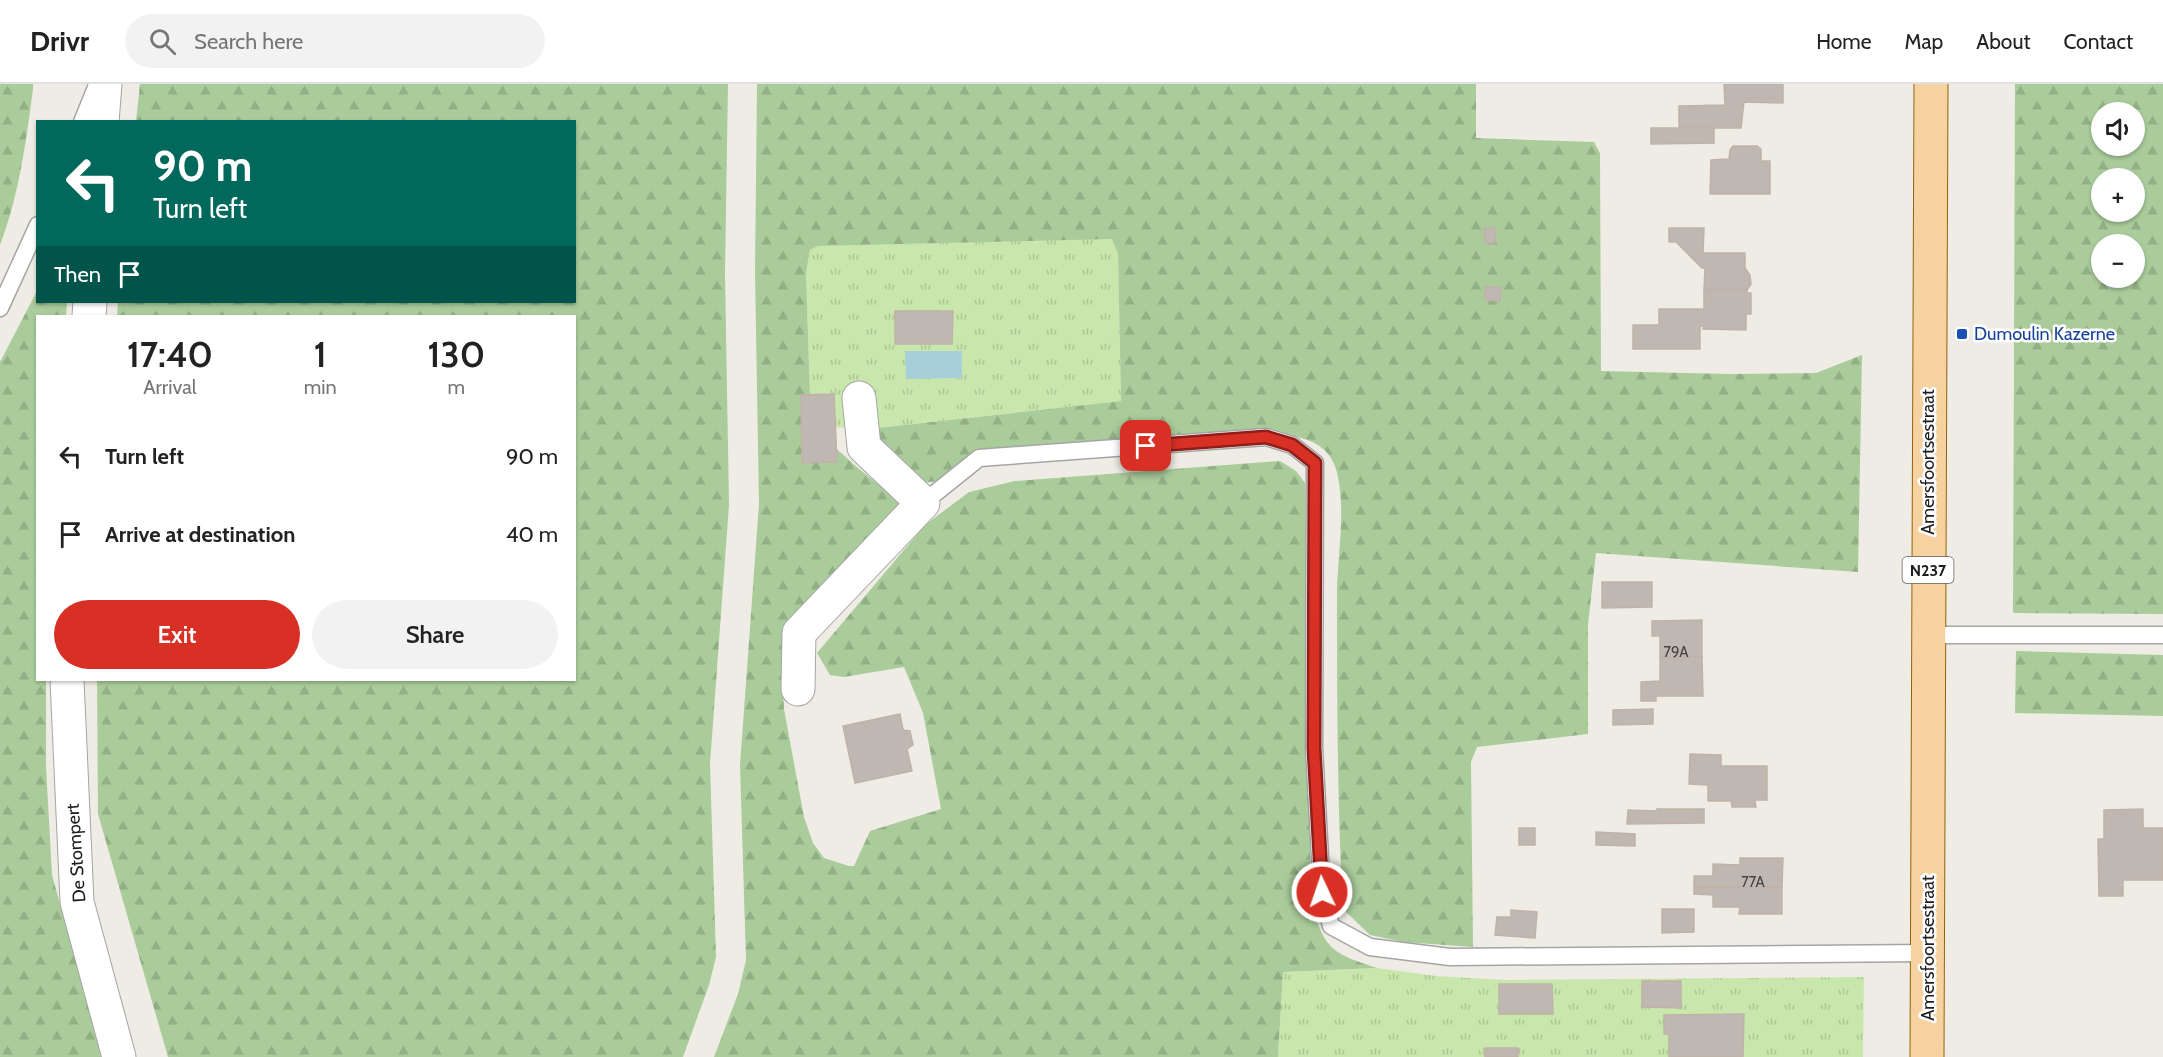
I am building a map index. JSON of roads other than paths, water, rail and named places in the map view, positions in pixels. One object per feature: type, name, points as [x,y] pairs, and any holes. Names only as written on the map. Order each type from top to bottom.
[{"type":"main road","name":"Amersfoortsestraat","points":[[1927,1057],[1931,84]]},
{"type":"street","points":[[102,120],[105,84]]},
{"type":"street","points":[[798,689],[799,633],[923,503],[864,447],[860,398]]},
{"type":"street","name":"De Stompert","points":[[67,681],[77,902],[118,1057]]},
{"type":"lane","points":[[83,120],[98,84]]},
{"type":"lane","points":[[0,308],[36,229]]},
{"type":"lane","points":[[923,503],[979,458],[1266,437],[1292,445],[1315,463],[1314,748],[1322,892],[1331,926],[1370,947],[1450,957],[1928,953]]},
{"type":"lane","points":[[1929,635],[2163,635]]},
{"type":"water","points":[[905,351],[962,351],[962,378],[906,379]]},
{"type":"place","name":"Dumoulin Kazerne","points":[[1962,334]]}]
